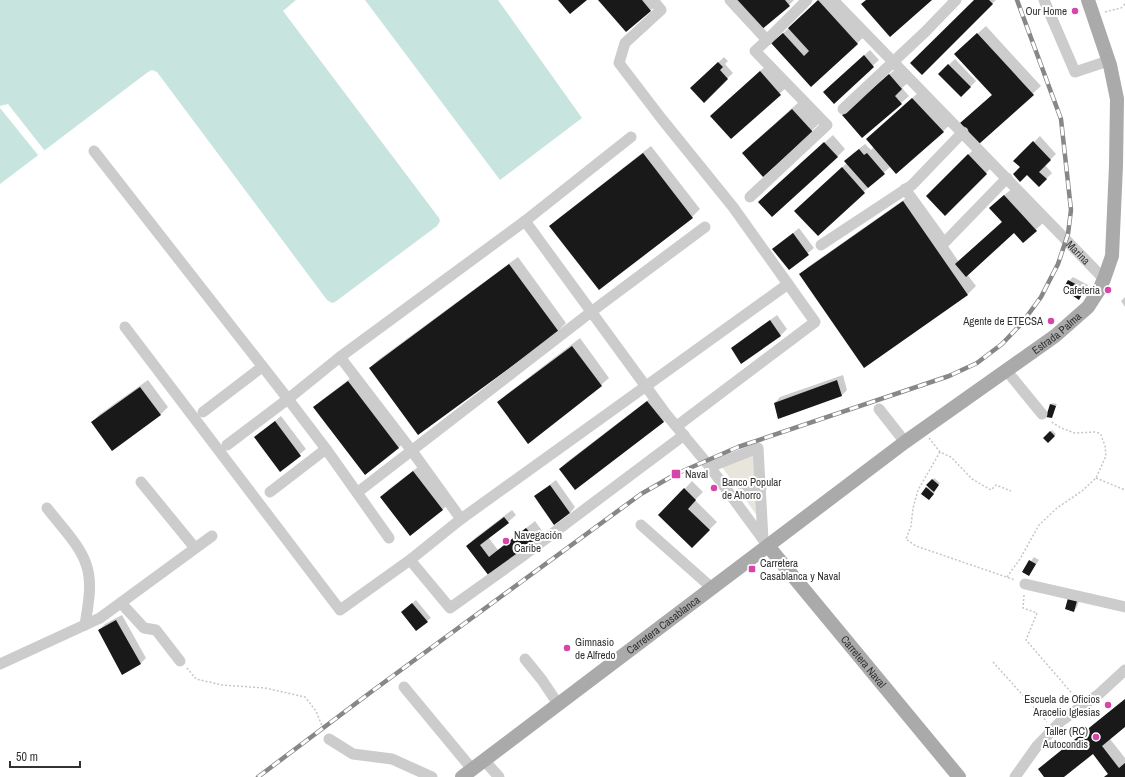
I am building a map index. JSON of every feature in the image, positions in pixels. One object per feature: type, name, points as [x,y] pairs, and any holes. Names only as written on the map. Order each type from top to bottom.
[{"type":"main road","name":"Estrada Palma","points":[[766,542],[1055,336],[1088,307],[1099,290],[1112,256],[1121,155],[1117,99],[1108,61],[1088,0]]},
{"type":"main road","name":"Carretera Casablanca","points":[[467,773],[712,588],[766,542]]},
{"type":"main road","name":"Carretera Naval","points":[[766,542],[959,777]]},
{"type":"street","points":[[410,560],[450,608],[520,558],[815,322],[732,207],[661,118],[619,62],[625,43],[661,10],[653,0]]},
{"type":"street","points":[[730,0],[767,40]]},
{"type":"street","points":[[750,197],[827,125],[755,51],[807,0]]},
{"type":"street","name":"Marina","points":[[833,0],[963,132],[1104,279]]},
{"type":"street","points":[[843,109],[894,62],[956,0]]},
{"type":"street","points":[[1044,0],[1075,72],[1108,61]]},
{"type":"street","points":[[821,245],[912,185],[963,132]]},
{"type":"street","points":[[227,445],[340,357],[525,221],[631,137]]},
{"type":"street","points":[[94,151],[288,399],[358,492],[389,538]]},
{"type":"street","points":[[905,189],[944,243],[1007,178]]},
{"type":"street","points":[[525,221],[646,386],[680,431],[710,467],[766,542]]},
{"type":"street","points":[[358,492],[591,312],[705,227]]},
{"type":"street","points":[[125,327],[340,610],[410,560],[460,519],[788,284]]},
{"type":"street","points":[[340,357],[412,451],[460,519]]},
{"type":"street","points":[[203,412],[262,367]]},
{"type":"street","points":[[1006,370],[1042,414]]},
{"type":"street","points":[[879,409],[905,442]]},
{"type":"street","points":[[710,467],[758,448],[766,542]]},
{"type":"street","points":[[270,492],[326,449]]},
{"type":"street","points":[[141,482],[195,548]]},
{"type":"street","points":[[732,497],[761,488]]},
{"type":"street","points":[[47,508],[83,555],[90,580],[86,625]]},
{"type":"street","points":[[641,525],[712,588]]},
{"type":"street","points":[[0,664],[100,618],[212,536]]},
{"type":"street","points":[[1025,584],[1125,607]]},
{"type":"street","points":[[121,603],[144,628],[156,630],[180,661]]},
{"type":"street","points":[[525,659],[542,680],[558,704]]},
{"type":"street","points":[[1015,777],[1037,746],[1061,721],[1099,694],[1125,670]]},
{"type":"street","points":[[404,687],[467,773]]},
{"type":"street","points":[[328,739],[353,754],[368,757],[392,758],[432,777]]},
{"type":"street","points":[[484,760],[499,777]]},
{"type":"path","points":[[1093,15],[1121,8],[1125,4]]},
{"type":"path","points":[[1007,577],[1020,560],[1039,525],[1057,508],[1082,491],[1096,478],[1106,456],[1106,451],[1101,436],[1095,432],[1075,433],[1052,423],[1042,414]]},
{"type":"path","points":[[922,430],[940,452],[951,457],[972,479],[991,490],[996,485],[1011,491]]},
{"type":"path","points":[[940,452],[918,490],[913,508],[911,526],[906,540],[916,546],[1025,584],[1022,608],[1037,613],[1026,640],[1082,705]]},
{"type":"path","points":[[1096,478],[1125,490]]},
{"type":"path","points":[[180,661],[196,679],[222,685],[265,688],[305,696],[316,711],[322,729],[328,739]]},
{"type":"path","points":[[993,662],[1053,729]]},
{"type":"shaded area","points":[[0,0],[296,0],[283,11],[440,221],[437,226],[332,303],[327,300],[157,72],[152,70],[0,184]]},
{"type":"shaded area","points":[[365,0],[498,0],[582,118],[500,180]]},
{"type":"shaded area","points":[[753,455],[758,517],[722,467]]},
{"type":"pier","points":[[8,104],[45,151],[38,155],[0,108],[0,106]]},
{"type":"building","points":[[558,0],[587,0],[570,14]]},
{"type":"building","points":[[598,0],[642,0],[651,11],[626,32]]},
{"type":"building","points":[[734,0],[785,0],[790,6],[760,31]]},
{"type":"building","points":[[818,0],[858,44],[811,87],[771,43],[783,33],[804,56],[809,51],[788,28]]},
{"type":"building","points":[[866,0],[932,0],[890,37],[861,4]]},
{"type":"building","points":[[974,0],[989,0],[993,4],[922,75],[910,63]]},
{"type":"building","points":[[977,33],[1034,95],[979,144],[960,123],[992,95],[954,54]]},
{"type":"building","points":[[864,55],[874,67],[834,104],[823,92]]},
{"type":"building","points":[[718,62],[723,67],[720,70],[728,79],[704,103],[690,88]]},
{"type":"building","points":[[948,64],[971,87],[961,97],[938,74]]},
{"type":"building","points":[[760,71],[781,95],[731,139],[710,116]]},
{"type":"building","points":[[889,74],[902,89],[895,96],[902,104],[862,138],[842,115]]},
{"type":"building","points":[[912,98],[944,132],[896,174],[866,139]]},
{"type":"building","points":[[792,109],[813,132],[763,177],[742,153]]},
{"type":"building","points":[[1033,141],[1051,160],[1039,172],[1047,179],[1039,187],[1027,175],[1020,182],[1013,174],[1020,167],[1013,161]]},
{"type":"building","points":[[824,142],[838,157],[772,217],[758,202]]},
{"type":"building","points":[[859,149],[864,155],[867,153],[885,174],[868,188],[844,161]]},
{"type":"building","points":[[643,153],[693,218],[599,290],[549,226]]},
{"type":"building","points":[[968,154],[987,174],[945,216],[926,196]]},
{"type":"building","points":[[842,167],[865,193],[818,236],[794,211]]},
{"type":"building","points":[[1004,195],[1037,231],[1023,243],[1014,233],[966,277],[955,264],[1002,222],[989,208]]},
{"type":"building","points":[[903,201],[968,295],[864,368],[799,274]]},
{"type":"building","points":[[793,233],[809,255],[789,270],[772,249]]},
{"type":"building","points":[[509,264],[559,332],[418,435],[369,368]]},
{"type":"building","points":[[1068,280],[1085,289],[1079,300],[1063,289]]},
{"type":"building","points":[[770,320],[781,336],[741,364],[731,348]]},
{"type":"building","points":[[572,346],[602,386],[528,444],[497,402]]},
{"type":"building","points":[[837,380],[842,396],[778,419],[774,403]]},
{"type":"building","points":[[348,381],[399,448],[365,475],[313,407]]},
{"type":"building","points":[[140,387],[161,415],[112,451],[91,422]]},
{"type":"building","points":[[647,401],[664,422],[575,490],[559,469]]},
{"type":"building","points":[[1050,404],[1056,406],[1052,418],[1046,417]]},
{"type":"building","points":[[275,421],[301,456],[280,472],[254,437]]},
{"type":"building","points":[[1050,431],[1055,436],[1048,443],[1043,438]]},
{"type":"building","points":[[413,471],[443,510],[410,536],[380,497]]},
{"type":"building","points":[[932,479],[939,485],[934,492],[926,485]]},
{"type":"building","points":[[550,485],[570,513],[554,525],[534,496]]},
{"type":"building","points":[[926,487],[934,494],[929,500],[921,494]]},
{"type":"building","points":[[684,488],[696,500],[688,509],[710,530],[692,548],[658,515]]},
{"type":"building","points":[[504,517],[509,523],[480,545],[489,557],[526,528],[536,540],[489,576],[466,546]]},
{"type":"building","points":[[1029,560],[1036,564],[1029,576],[1022,572]]},
{"type":"building","points":[[1068,598],[1077,601],[1074,612],[1065,609]]},
{"type":"building","points":[[412,603],[428,622],[416,631],[401,612]]},
{"type":"building","points":[[116,620],[141,664],[122,675],[98,630]]},
{"type":"building","name":"Taller (RC) Autocondis","points":[[1125,699],[1125,727],[1102,746],[1119,768],[1125,763],[1125,777],[1104,777],[1108,774],[1093,754],[1064,777],[1044,777],[1038,769]]},
{"type":"railway","points":[[258,777],[371,692],[641,494],[676,474],[738,447],[949,376],[977,363],[1002,344],[1022,323],[1041,297],[1058,264],[1068,234],[1071,210],[1061,119],[1017,0]]},
{"type":"place","name":"Our Home","points":[[1075,11]]},
{"type":"place","name":"Cafeteria","points":[[1108,290]]},
{"type":"place","name":"Agente de ETECSA","points":[[1051,321]]},
{"type":"place","name":"Naval","points":[[676,474]]},
{"type":"place","name":"Banco Popular de Ahorro","points":[[714,488]]},
{"type":"place","name":"Navegación Caribe","points":[[506,541]]},
{"type":"place","name":"Carretera Casablanca y Naval","points":[[752,569]]},
{"type":"place","name":"Gimnasio de Alfredo","points":[[567,648]]},
{"type":"place","name":"Escuela de Oficios Aracelio Iglesias","points":[[1108,705]]},
{"type":"place","name":"Taller (RC) Autocondis","points":[[1096,737]]}]
